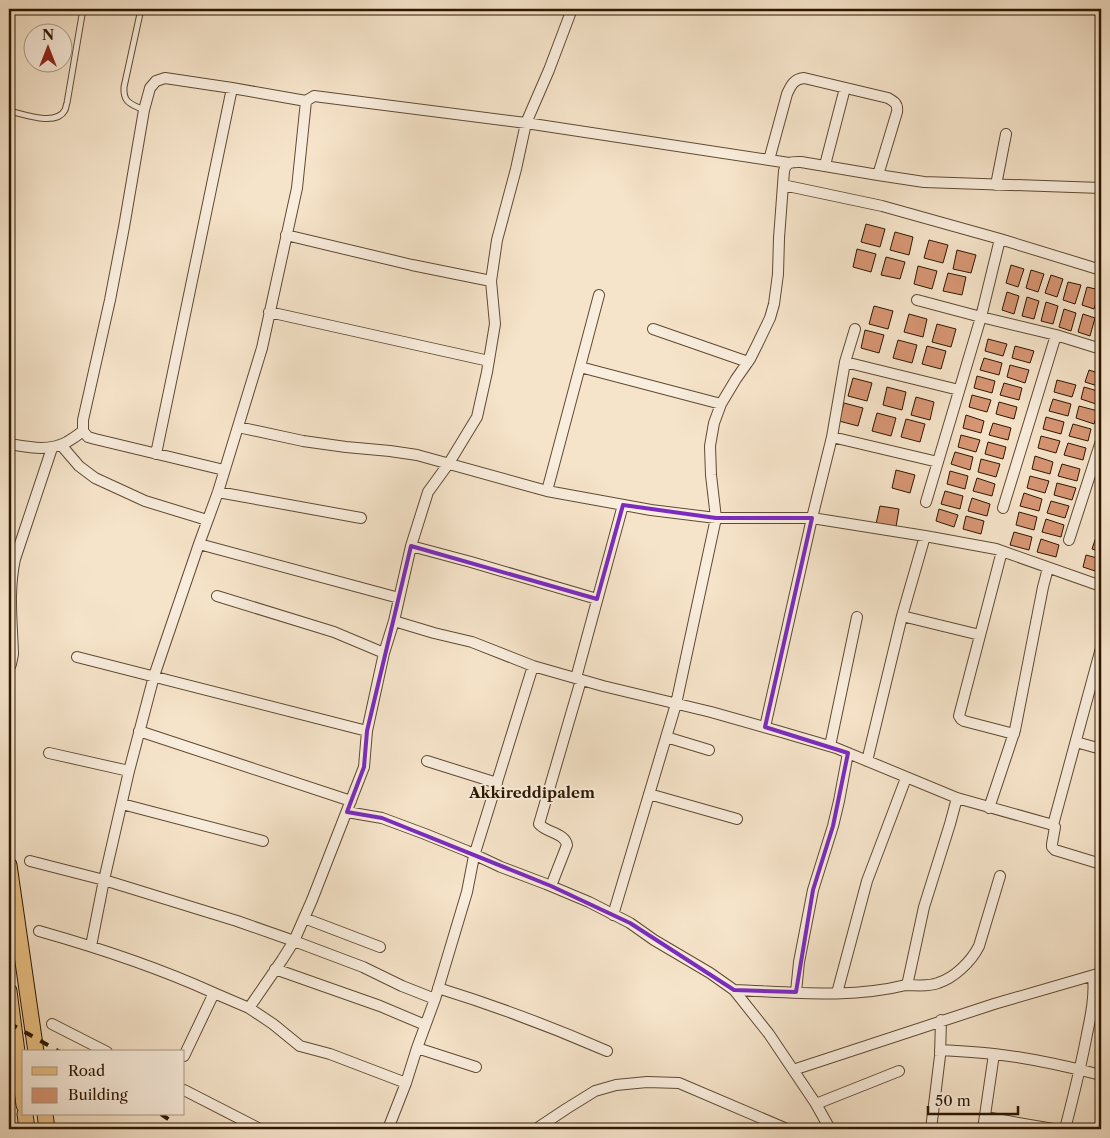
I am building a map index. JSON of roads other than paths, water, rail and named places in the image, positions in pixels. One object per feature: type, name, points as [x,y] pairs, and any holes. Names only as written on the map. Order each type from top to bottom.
[{"type":"main road","points":[[9,865],[36,1050]]},
{"type":"main road","points":[[9,991],[22,1090]]},
{"type":"main road","points":[[25,1116],[27,1129]]},
{"type":"main road","points":[[45,1116],[47,1129]]},
{"type":"street","points":[[249,1008],[294,941],[364,768],[367,731],[384,653],[394,621],[411,546],[428,492],[477,417],[495,324],[490,281],[497,240],[526,123],[572,9]]},
{"type":"street","points":[[224,470],[95,439],[83,431],[83,420],[124,227],[144,110],[150,88],[156,81],[165,78],[306,101],[314,96],[526,123],[789,163],[801,162],[824,165],[924,182],[1101,188]]},
{"type":"street","points":[[768,160],[787,94],[794,81],[804,78],[895,101],[898,106],[897,112],[878,175]]},
{"type":"street","points":[[156,454],[232,88]]},
{"type":"street","points":[[824,165],[845,88]]},
{"type":"street","points":[[91,946],[129,772],[154,676],[218,492],[262,348],[297,188],[306,101]]},
{"type":"street","points":[[996,185],[1006,134]]},
{"type":"street","points":[[613,915],[676,704],[716,518],[710,446],[714,423],[721,404],[758,345],[774,304],[778,274],[784,171],[785,166],[789,163]]},
{"type":"street","points":[[783,185],[882,206],[1101,270]]},
{"type":"street","points":[[286,235],[490,281]]},
{"type":"street","points":[[926,502],[981,317],[1000,239]]},
{"type":"street","points":[[547,491],[599,295]]},
{"type":"street","points":[[917,300],[1056,335],[1101,349]]},
{"type":"street","points":[[270,312],[489,361]]},
{"type":"street","points":[[653,329],[748,362]]},
{"type":"street","points":[[765,727],[832,437],[845,362],[854,329]]},
{"type":"street","points":[[1003,508],[1056,335]]},
{"type":"street","points":[[845,362],[959,390]]},
{"type":"street","points":[[580,367],[721,404]]},
{"type":"street","points":[[238,427],[304,441],[417,455],[547,491],[651,510],[716,518],[812,518],[925,536],[1002,551],[1101,586]]},
{"type":"street","points":[[9,444],[38,449],[56,446],[83,431]]},
{"type":"street","points":[[832,437],[938,462]]},
{"type":"street","points":[[1069,540],[1101,441]]},
{"type":"street","points":[[56,446],[95,478],[146,501],[207,520]]},
{"type":"street","points":[[9,668],[13,654],[10,588],[15,559],[56,446]]},
{"type":"street","points":[[218,492],[361,518]]},
{"type":"street","points":[[551,886],[567,841],[543,828],[540,824],[623,505]]},
{"type":"street","points":[[867,761],[902,616],[925,536]]},
{"type":"street","points":[[199,544],[399,598]]},
{"type":"street","points":[[411,546],[597,599]]},
{"type":"street","points":[[1002,551],[959,716],[964,721],[1014,734]]},
{"type":"street","points":[[989,808],[1014,734],[1048,568]]},
{"type":"street","points":[[217,596],[334,632],[384,653]]},
{"type":"street","points":[[902,616],[980,635]]},
{"type":"street","points":[[830,746],[857,617]]},
{"type":"street","points":[[394,621],[472,642],[533,666],[578,679],[765,727],[830,746],[957,798],[1053,825]]},
{"type":"street","points":[[1101,648],[1053,825],[1055,827],[1052,844],[1054,850],[1101,864]]},
{"type":"street","points":[[77,657],[367,731]]},
{"type":"street","points":[[388,1129],[435,999],[467,892],[474,856],[533,666]]},
{"type":"street","points":[[139,731],[351,801]]},
{"type":"street","points":[[666,737],[709,750]]},
{"type":"street","points":[[1076,742],[1101,749]]},
{"type":"street","points":[[49,753],[129,772]]},
{"type":"street","points":[[796,992],[799,962],[813,890],[833,826],[848,753]]},
{"type":"street","points":[[427,762],[497,783]]},
{"type":"street","points":[[837,993],[868,881],[906,778]]},
{"type":"street","points":[[649,794],[737,819]]},
{"type":"street","points":[[906,985],[924,907],[957,798]]},
{"type":"street","points":[[122,804],[263,841]]},
{"type":"street","points":[[347,812],[382,818],[589,902],[630,923],[734,990],[769,1034],[816,1104],[830,1129]]},
{"type":"street","points":[[30,861],[104,880],[237,921],[363,967],[402,986],[435,999]]},
{"type":"street","points":[[734,990],[837,993],[895,988],[906,985],[937,984],[949,978],[975,954],[1000,876]]},
{"type":"street","points":[[304,918],[380,947]]},
{"type":"street","points":[[39,931],[143,963],[178,977],[249,1008],[274,1024],[300,1046],[330,1054],[406,1083]]},
{"type":"street","points":[[275,969],[380,1006],[425,1025]]},
{"type":"street","points":[[793,1070],[941,1020],[1097,975]]},
{"type":"street","points":[[1065,1129],[1097,1008],[1094,984],[1097,975]]},
{"type":"street","points":[[438,988],[548,1026],[608,1050]]},
{"type":"street","points":[[185,1054],[214,993]]},
{"type":"street","points":[[931,1129],[940,1050],[941,1020]]},
{"type":"street","points":[[52,1024],[103,1050]]},
{"type":"street","points":[[417,1048],[476,1068]]},
{"type":"street","points":[[940,1050],[994,1054],[1044,1062],[1101,1075]]},
{"type":"street","points":[[983,1129],[994,1054]]},
{"type":"street","points":[[816,1104],[899,1071]]},
{"type":"street","points":[[541,1128],[566,1108],[595,1091],[616,1085],[647,1082],[679,1083],[787,1129]]},
{"type":"street","points":[[185,1091],[260,1129]]},
{"type":"street","points":[[985,1117],[1053,1129]]},
{"type":"lane","points":[[9,18],[11,9]]},
{"type":"lane","points":[[9,111],[46,119],[56,118],[64,112],[82,9]]},
{"type":"lane","points":[[141,9],[124,87],[124,95],[129,103],[144,110]]},
{"type":"railway","points":[[9,1023],[56,1050]]},
{"type":"railway","points":[[164,1116],[182,1129]]},
{"type":"district","name":"Akkireddipalem","points":[[532,793]]}]
